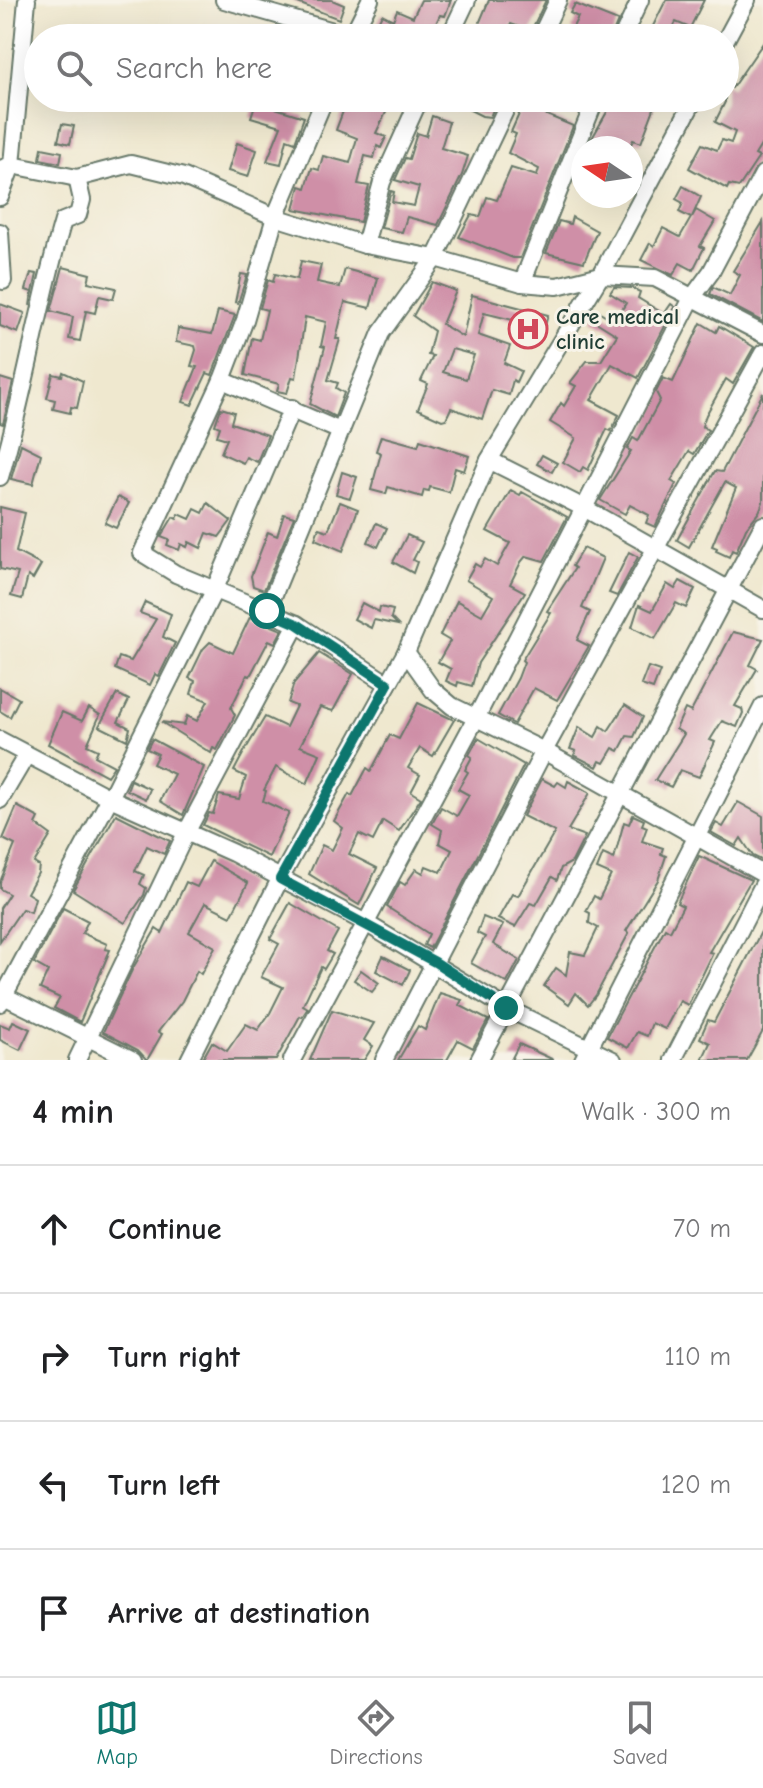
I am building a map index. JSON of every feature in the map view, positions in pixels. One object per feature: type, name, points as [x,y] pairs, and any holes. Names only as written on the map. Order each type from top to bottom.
[{"type":"street","points":[[0,197],[27,0]]},
{"type":"street","points":[[224,0],[306,24]]},
{"type":"street","points":[[358,24],[370,0]]},
{"type":"street","points":[[456,24],[467,0]]},
{"type":"street","points":[[547,24],[558,0]]},
{"type":"street","points":[[629,24],[640,0]]},
{"type":"street","points":[[734,24],[747,0]]},
{"type":"street","points":[[319,112],[275,217],[245,320],[222,380],[142,553],[214,591],[297,624],[388,684]]},
{"type":"street","points":[[365,245],[382,182],[414,112]]},
{"type":"street","points":[[267,611],[338,430],[381,333],[435,258],[504,112]]},
{"type":"street","points":[[522,283],[590,112]]},
{"type":"street","points":[[189,1060],[280,879],[406,652],[489,460],[601,275],[688,112]]},
{"type":"street","points":[[6,167],[77,178],[131,164],[184,177],[275,217],[365,245],[435,258],[522,283],[557,286],[601,275],[655,278],[763,334]]},
{"type":"street","points":[[292,1060],[475,720],[692,298],[711,272],[763,174]]},
{"type":"street","points":[[2,466],[32,358],[63,221],[78,215],[82,200],[77,178]]},
{"type":"street","points":[[0,232],[3,281]]},
{"type":"street","points":[[384,1060],[544,751],[763,353]]},
{"type":"street","points":[[222,380],[338,430]]},
{"type":"street","points":[[133,1060],[91,1037],[1,997],[110,798],[214,591],[292,408]]},
{"type":"street","points":[[489,460],[584,508],[763,609]]},
{"type":"street","points":[[479,1060],[763,525]]},
{"type":"street","points":[[77,1060],[91,1037],[187,831],[297,624]]},
{"type":"street","points":[[406,652],[433,690],[475,720],[544,751],[621,797],[763,874]]},
{"type":"street","points":[[586,1054],[763,706]]},
{"type":"street","points":[[0,740],[26,756],[110,798],[187,831],[364,922],[586,1054],[613,1060]]},
{"type":"street","points":[[0,800],[26,756]]},
{"type":"street","points":[[673,1060],[763,885]]},
{"type":"building","points":[[290,0],[332,0],[344,5],[339,19]]},
{"type":"building","points":[[421,0],[451,0],[445,16],[440,15],[436,24],[377,24],[382,14],[393,20],[397,10],[413,17]]},
{"type":"building","points":[[489,0],[546,0],[534,24],[479,24]]},
{"type":"building","points":[[666,0],[704,0],[692,24],[654,24]]},
{"type":"building","points":[[575,4],[618,21],[617,24],[574,24],[578,17],[570,13]]},
{"type":"building","points":[[763,43],[763,142],[755,155],[759,157],[739,187],[729,185],[727,189],[689,168],[702,144],[717,150],[722,140],[731,143],[735,132],[715,122],[720,112],[739,112],[739,78]]},
{"type":"building","points":[[253,112],[288,112],[304,117],[295,142],[287,139],[281,164],[267,161],[281,126],[251,117]]},
{"type":"building","points":[[343,112],[386,112],[376,133],[386,137],[381,148],[377,146],[374,158],[365,156],[358,184],[369,186],[360,222],[294,209],[300,186],[306,188],[312,168],[319,170],[323,156],[350,163],[357,138],[336,130]]},
{"type":"building","points":[[474,112],[492,112],[490,117]]},
{"type":"building","points":[[520,112],[540,112],[573,126],[520,258],[459,237],[471,215],[480,217],[487,197],[497,200],[511,168],[537,176],[539,169],[508,153],[516,134],[511,132]]},
{"type":"building","points":[[607,112],[653,112],[643,138],[593,136]]},
{"type":"building","points":[[432,116],[449,122],[441,148],[468,156],[462,175],[438,225],[407,217],[402,232],[381,228],[391,191],[394,192],[392,202],[414,206],[419,187],[395,180],[405,158],[409,159],[417,133],[426,136]]},
{"type":"building","points":[[62,124],[74,126],[70,144],[58,141]]},
{"type":"building","points":[[237,143],[257,150],[248,177],[228,171]]},
{"type":"building","points":[[42,148],[62,152],[60,163],[40,159]]},
{"type":"building","points":[[683,186],[701,197],[692,217],[696,210],[715,221],[700,246],[704,248],[693,270],[680,263],[673,275],[641,260],[650,243],[654,246],[663,228],[680,237],[691,218],[679,212],[683,203],[676,199]]},
{"type":"building","points":[[572,217],[597,231],[584,262],[546,253],[559,221],[570,224]]},
{"type":"building","points":[[763,222],[763,322],[710,294],[713,287],[730,295],[740,275],[733,271]]},
{"type":"building","points":[[301,261],[321,265],[317,282],[340,287],[345,269],[378,278],[370,308],[345,302],[336,339],[340,339],[328,380],[338,383],[336,388],[344,393],[335,417],[310,404],[325,347],[321,346],[326,322],[305,317],[296,378],[292,377],[287,393],[277,391],[279,384],[245,375],[252,338],[260,340],[267,310],[260,308],[268,280],[273,282],[275,274],[297,279]]},
{"type":"building","points":[[63,267],[90,274],[88,282],[116,288],[113,299],[99,296],[95,313],[86,311],[80,341],[69,339],[73,317],[51,311]]},
{"type":"building","points":[[31,273],[37,274],[30,306],[32,292],[26,290]]},
{"type":"building","points":[[241,274],[247,275],[238,303],[235,302]]},
{"type":"building","points":[[432,282],[456,291],[442,324],[463,337],[472,295],[548,315],[544,329],[535,327],[527,345],[516,341],[525,323],[484,313],[478,335],[510,346],[504,363],[521,371],[516,382],[513,380],[509,395],[492,390],[482,419],[451,408],[446,419],[442,420],[418,409],[428,384],[421,381],[433,356],[428,355],[434,331],[413,316]],"holes":[[[452,349],[474,355],[466,379],[443,372]]]},
{"type":"building","points":[[614,287],[632,288],[640,292],[638,298],[664,314],[671,304],[675,307],[638,378],[612,364],[591,400],[619,415],[611,431],[607,429],[588,470],[583,467],[580,472],[563,462],[576,438],[550,422],[576,386],[570,383],[587,361],[601,361],[617,335],[593,320],[598,311],[615,321],[626,303],[610,293]]},
{"type":"building","points":[[0,304],[25,313],[18,333],[0,326]]},
{"type":"building","points":[[218,311],[235,315],[212,375],[207,373],[192,405],[183,402],[197,367],[191,366],[196,350],[195,346],[176,342],[178,328],[212,334]]},
{"type":"building","points":[[701,323],[716,332],[719,326],[754,347],[733,384],[726,379],[706,415],[702,426],[708,430],[694,454],[689,451],[671,481],[676,484],[655,527],[646,523],[649,515],[630,505],[625,514],[600,500],[631,451],[627,449],[633,438],[638,441],[660,400],[656,392],[663,378],[673,382]]},
{"type":"building","points":[[63,372],[83,381],[77,408],[71,407],[70,413],[53,409],[55,400],[47,398],[53,374],[62,376]]},
{"type":"building","points":[[0,378],[13,382],[3,424],[0,423]]},
{"type":"building","points":[[763,393],[763,502],[759,512],[746,528],[736,552],[732,550],[729,557],[716,551],[717,548],[712,546],[736,488],[725,482],[689,547],[677,540],[715,471],[722,472]]},
{"type":"building","points":[[221,408],[234,412],[231,423],[268,435],[257,462],[246,457],[243,463],[221,453],[227,439],[217,436],[220,427],[215,425]]},
{"type":"building","points":[[381,436],[418,446],[420,440],[469,456],[464,471],[455,468],[449,492],[430,487],[429,491],[424,490],[422,497],[388,487],[386,494],[371,490],[381,453],[376,451]]},
{"type":"building","points":[[21,444],[41,454],[33,484],[11,479]]},
{"type":"building","points":[[542,455],[557,463],[552,472],[537,464]]},
{"type":"building","points":[[342,472],[357,477],[350,498],[336,494]]},
{"type":"building","points":[[511,490],[520,495],[522,492],[567,517],[544,561],[526,556],[521,562],[510,584],[525,592],[478,663],[472,686],[458,682],[457,686],[446,681],[451,669],[438,662],[450,641],[440,635],[457,601],[482,615],[493,596],[466,580],[475,564],[480,567],[485,559],[497,566],[510,543],[487,531]]},
{"type":"building","points":[[118,497],[129,503],[116,528],[105,523]]},
{"type":"building","points":[[340,502],[358,509],[343,551],[315,539],[319,528],[328,531]]},
{"type":"building","points":[[208,503],[231,521],[219,537],[207,533],[201,548],[189,542],[187,547],[181,544],[179,550],[167,545],[169,540],[161,537],[173,517],[177,519],[179,514],[190,519],[195,509],[203,513]]},
{"type":"building","points":[[0,507],[25,513],[16,552],[41,565],[33,579],[28,576],[22,599],[11,596],[18,573],[0,569]]},
{"type":"building","points":[[284,514],[294,517],[264,590],[253,586],[251,576],[268,532],[277,536]]},
{"type":"building","points":[[376,523],[387,528],[378,547],[368,542]]},
{"type":"building","points":[[407,535],[422,542],[413,560],[417,562],[413,573],[393,562]]},
{"type":"building","points":[[583,548],[603,558],[582,608],[590,612],[577,640],[589,646],[557,700],[534,688],[514,724],[498,715],[518,678],[522,660],[551,613],[547,611],[575,568],[572,566]]},
{"type":"building","points":[[629,552],[638,557],[617,596],[609,593]]},
{"type":"building","points":[[680,581],[695,589],[686,608],[676,603],[655,639],[632,627],[639,605],[652,611],[667,584],[675,589]]},
{"type":"building","points":[[145,602],[171,614],[163,637],[175,643],[159,676],[155,674],[150,685],[115,669],[119,657],[131,661],[156,619],[140,613]]},
{"type":"building","points":[[362,603],[379,612],[380,607],[393,610],[391,618],[398,625],[374,620],[371,628],[354,619]]},
{"type":"building","points":[[250,617],[282,630],[275,643],[269,640],[250,676],[247,675],[231,708],[235,715],[217,750],[213,748],[211,753],[161,722],[184,725],[187,716],[197,721],[208,701],[191,694],[195,681],[189,678],[203,649],[210,642],[233,653]]},
{"type":"building","points":[[733,632],[763,639],[750,665],[757,669],[735,706],[743,713],[737,727],[722,721],[710,740],[715,742],[699,777],[680,770],[671,787],[655,780],[684,734],[676,729],[685,709],[691,712]]},
{"type":"building","points":[[319,653],[353,674],[333,711],[320,707],[300,746],[320,754],[307,784],[276,767],[264,790],[263,801],[289,813],[269,857],[203,825],[209,813],[213,814],[219,795],[239,799],[246,777],[234,771],[244,752],[265,717],[286,727],[296,706],[288,703],[294,683]]},
{"type":"building","points":[[648,667],[660,671],[653,689],[641,685]]},
{"type":"building","points":[[0,688],[19,699],[10,717],[0,711]]},
{"type":"building","points":[[117,694],[129,700],[118,722],[130,728],[127,740],[99,726]]},
{"type":"building","points":[[418,703],[454,720],[433,756],[420,748],[408,768],[420,775],[411,792],[421,798],[399,831],[383,821],[373,841],[359,834],[349,854],[377,868],[359,905],[309,874],[322,845],[332,850],[343,828],[334,821],[349,794],[352,796],[367,768],[371,771],[390,735],[399,739]]},
{"type":"building","points":[[625,705],[643,717],[634,737],[627,736],[619,751],[613,748],[604,763],[600,761],[597,767],[574,755],[576,751],[570,749],[579,727],[595,737],[601,726],[608,731]]},
{"type":"building","points":[[89,708],[100,715],[87,745],[98,750],[95,756],[114,766],[107,776],[48,744],[62,712],[82,721]]},
{"type":"building","points":[[478,738],[524,765],[430,948],[424,945],[429,934],[387,907],[400,882],[405,885],[416,869],[423,873],[426,866],[441,872],[452,850],[439,843],[442,830],[432,824],[441,807],[457,816],[469,795],[458,789],[468,772],[465,770],[472,757],[469,755]]},
{"type":"building","points":[[152,739],[204,767],[183,815],[160,801],[174,774],[153,764],[158,754],[147,749]]},
{"type":"building","points":[[542,779],[555,786],[558,782],[566,787],[568,781],[590,793],[568,830],[585,836],[572,862],[561,868],[557,880],[552,877],[536,905],[530,903],[515,927],[498,919],[512,894],[518,896],[555,832],[523,816]]},
{"type":"building","points":[[131,780],[150,789],[146,799],[127,790]]},
{"type":"building","points":[[738,802],[763,816],[763,861],[753,856],[741,838],[736,846],[711,832],[716,823],[723,827]]},
{"type":"building","points":[[17,806],[39,818],[36,824],[51,835],[34,863],[39,866],[27,893],[35,898],[31,912],[22,909],[0,941],[0,908],[9,894],[0,889],[0,882],[15,845],[3,839]]},
{"type":"building","points":[[116,814],[170,841],[164,854],[147,846],[135,871],[144,875],[140,884],[146,888],[144,895],[125,923],[73,890]]},
{"type":"building","points":[[633,815],[644,820],[642,825],[647,827],[642,841],[663,848],[661,854],[666,856],[658,880],[626,931],[629,933],[596,995],[588,1005],[576,993],[569,1004],[544,986],[556,968],[566,975],[570,952],[585,955],[598,928],[589,923],[590,913],[586,911],[594,896],[599,899],[611,875],[597,869],[603,854],[614,859],[624,822],[629,824]]},
{"type":"building","points":[[699,856],[751,880],[709,952],[713,953],[688,1005],[680,1001],[665,1029],[652,1023],[647,1036],[637,1032],[628,1048],[607,1037],[665,928],[670,931],[683,906],[677,903]]},
{"type":"building","points":[[211,861],[248,883],[231,916],[205,903],[189,932],[215,947],[201,974],[197,971],[182,1001],[158,1032],[162,1034],[147,1060],[138,1050],[103,1032],[133,968],[156,929],[162,933],[186,882],[197,887]]},
{"type":"building","points":[[290,903],[338,931],[327,951],[333,954],[324,969],[321,967],[303,1005],[308,1008],[300,1016],[276,1060],[202,1060],[212,1042],[227,1051],[246,1024],[258,1030],[270,1013],[283,987],[261,977],[279,944],[270,939]]},
{"type":"building","points":[[63,908],[88,921],[82,933],[107,944],[105,949],[110,950],[80,1022],[54,1008],[60,998],[40,989],[48,971],[34,963]]},
{"type":"building","points":[[483,917],[503,925],[493,944],[519,960],[507,983],[471,963],[485,937],[477,933]]},
{"type":"building","points":[[763,928],[763,1031],[747,1060],[702,1060],[710,1043],[700,1038],[708,1020],[714,1022]]},
{"type":"building","points":[[383,956],[410,970],[403,985],[376,971]]},
{"type":"building","points":[[361,970],[379,983],[372,992],[354,980]]},
{"type":"building","points":[[440,993],[462,1000],[459,1005],[488,1020],[473,1048],[458,1040],[447,1060],[398,1060],[418,1026],[425,1030]]},
{"type":"building","points":[[332,1010],[374,1023],[364,1040],[373,1046],[364,1060],[310,1060]]},
{"type":"building","points":[[13,1021],[30,1029],[20,1050],[0,1040],[0,1024],[10,1028]]},
{"type":"building","points":[[519,1044],[554,1060],[511,1060]]},
{"type":"place","name":"Care medical clinic","points":[[528,329]]},
{"type":"route","points":[[267,611],[297,624],[388,684],[280,879],[435,962],[506,1008]]}]
